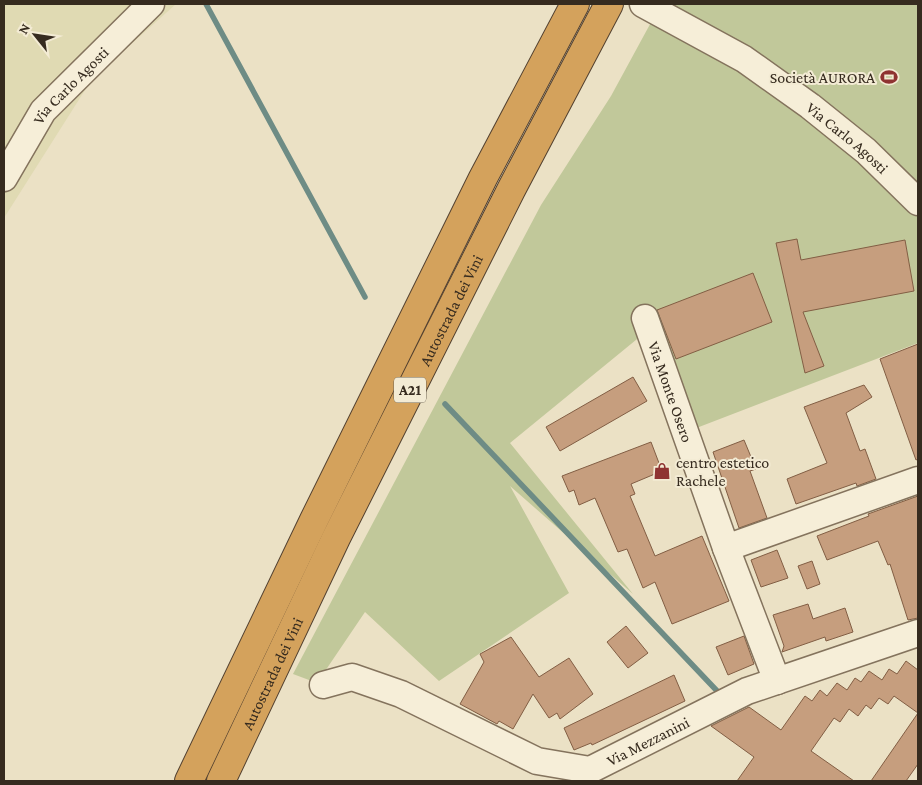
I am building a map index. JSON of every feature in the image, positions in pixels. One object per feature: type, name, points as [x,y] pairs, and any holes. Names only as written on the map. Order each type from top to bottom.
[{"type":"highway","name":"Autostrada dei Vini","points":[[189,781],[314,520],[483,178],[575,4]]},
{"type":"highway","name":"Autostrada dei Vini","points":[[221,781],[345,520],[511,190],[609,4]]},
{"type":"street","name":"Via Carlo Agosti","points":[[4,178],[43,111],[151,4]]},
{"type":"street","name":"Via Carlo Agosti","points":[[643,4],[744,59],[810,106],[866,151],[918,202]]},
{"type":"street","name":"Via Monte Osero","points":[[645,318],[726,548],[777,681]]},
{"type":"street","points":[[726,548],[918,480]]},
{"type":"street","name":"Via Mezzanini","points":[[323,685],[352,677],[401,694],[537,761],[590,770],[747,691],[918,633]]},
{"type":"shaded area","points":[[4,4],[176,4],[92,79],[4,218]]},
{"type":"green space","points":[[661,4],[918,4],[918,343],[686,432],[653,326],[510,443],[633,594],[510,486],[569,593],[439,681],[365,612],[317,683],[293,674],[541,205],[611,96]]},
{"type":"building","points":[[797,239],[801,260],[905,240],[914,291],[803,312],[824,366],[805,373],[776,243]]},
{"type":"building","points":[[753,273],[772,322],[676,359],[657,310]]},
{"type":"building","points":[[918,344],[918,459],[916,460],[880,359]]},
{"type":"building","points":[[633,377],[647,401],[560,451],[546,427]]},
{"type":"building","points":[[864,385],[872,397],[846,413],[860,451],[865,449],[876,479],[857,486],[856,483],[796,504],[787,479],[827,463],[804,407]]},
{"type":"building","points":[[744,440],[756,469],[750,471],[767,518],[739,528],[713,452]]},
{"type":"building","points":[[651,442],[662,471],[631,484],[635,494],[630,496],[655,556],[702,536],[729,601],[672,624],[655,582],[643,588],[627,549],[618,552],[595,498],[579,505],[574,490],[569,492],[562,476]]},
{"type":"building","points":[[918,496],[918,618],[908,620],[890,564],[888,565],[878,541],[827,560],[817,536],[869,516],[868,514]]},
{"type":"building","points":[[777,550],[788,578],[761,587],[751,560]]},
{"type":"building","points":[[812,561],[820,584],[807,589],[798,566]]},
{"type":"building","points":[[808,604],[813,619],[845,608],[853,632],[826,641],[825,637],[782,652],[784,646],[773,615]]},
{"type":"building","points":[[626,626],[648,653],[628,668],[607,642]]},
{"type":"building","points":[[744,636],[754,664],[728,675],[716,647]]},
{"type":"building","points":[[511,637],[539,677],[569,658],[593,694],[560,719],[557,713],[549,718],[533,694],[513,729],[499,721],[497,724],[460,704],[484,662],[480,654]]},
{"type":"building","points":[[906,661],[918,670],[918,713],[894,696],[888,704],[879,698],[871,709],[866,705],[858,716],[849,709],[840,722],[834,718],[811,751],[854,781],[737,781],[754,757],[711,726],[749,707],[781,730],[805,696],[812,701],[820,690],[827,696],[837,683],[847,690],[855,678],[861,682],[869,671],[882,680],[889,669],[897,674]]},
{"type":"building","points":[[674,675],[685,701],[592,745],[591,743],[574,750],[564,728]]},
{"type":"building","points":[[918,713],[918,764],[906,781],[871,781]]},
{"type":"waterway","points":[[206,4],[365,297]]},
{"type":"waterway","points":[[445,404],[719,693]]},
{"type":"place","name":"Società AURORA","points":[[889,77]]},
{"type":"place","name":"centro estetico Rachele","points":[[662,471]]}]
